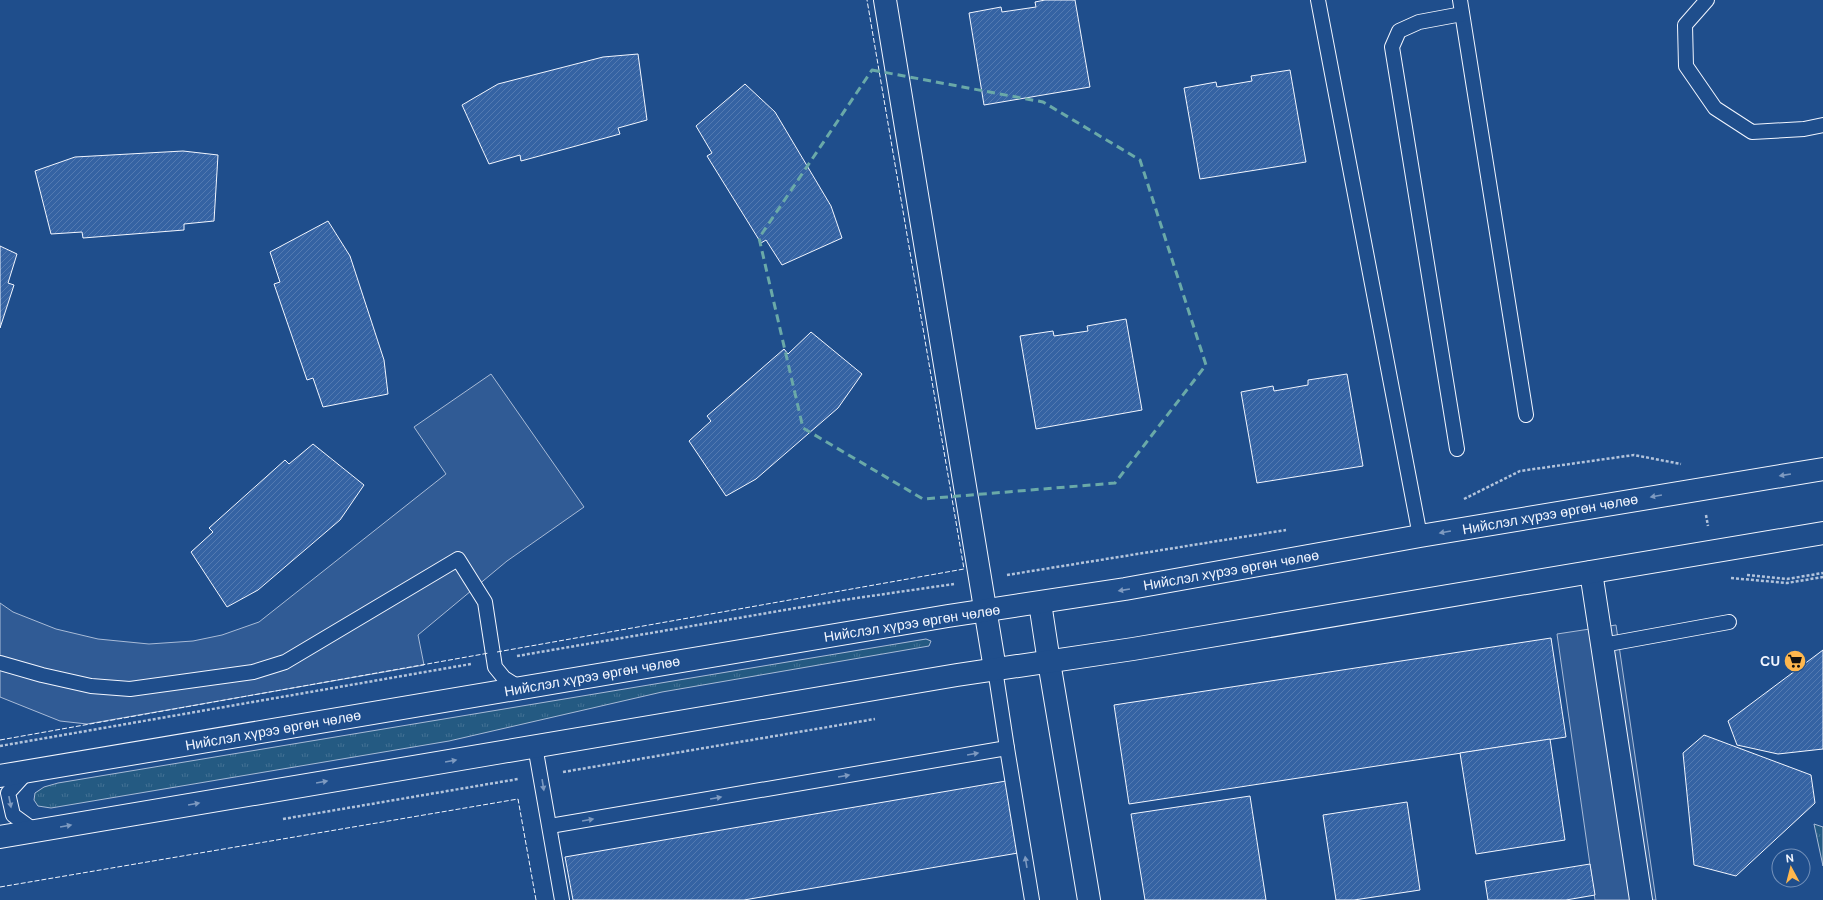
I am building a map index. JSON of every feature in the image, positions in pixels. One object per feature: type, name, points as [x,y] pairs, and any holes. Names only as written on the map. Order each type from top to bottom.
[{"type":"main road","points":[[885,0],[995,669]]},
{"type":"main road","name":"Нийслэл хүрээ өргөн чөлөө","points":[[0,776],[1040,602],[1125,590],[1420,536],[1823,469]]},
{"type":"main road","points":[[0,837],[995,669],[1133,649],[1823,533]]},
{"type":"main road","points":[[1591,572],[1640,900]]},
{"type":"main road","points":[[1040,602],[1090,900]]},
{"type":"lane","points":[[1318,0],[1420,536]]},
{"type":"lane","points":[[1460,0],[1526,416]]},
{"type":"lane","points":[[1707,0],[1685,25],[1686,66],[1715,108],[1752,132],[1804,129],[1823,125]]},
{"type":"lane","points":[[1456,449],[1392,47],[1399,30],[1419,22],[1462,14]]},
{"type":"lane","points":[[0,663],[42,675],[91,686],[130,689],[253,672],[285,662],[458,559],[485,602],[495,667],[504,678],[520,688]]},
{"type":"lane","points":[[1603,645],[1728,622]]},
{"type":"lane","points":[[995,669],[1032,900]]},
{"type":"lane","points":[[536,746],[562,900]]},
{"type":"lane","points":[[550,826],[1007,748]]},
{"type":"lane","points":[[28,771],[8,793],[13,815],[35,831]]},
{"type":"path","points":[[1458,501],[1520,472],[1634,455],[1684,465]]},
{"type":"path","points":[[0,746],[843,600],[981,580],[1291,530]]},
{"type":"path","points":[[1727,578],[1787,583],[1823,577]]},
{"type":"path","points":[[282,819],[878,718]]},
{"type":"path","points":[[46,738],[50,767]]},
{"type":"highlighted area","points":[[872,70],[1043,102],[1140,160],[1206,365],[1115,483],[923,499],[803,428],[759,238]]},
{"type":"green space","points":[[926,639],[931,641],[929,646],[662,692],[449,741],[51,808],[38,806],[34,800],[35,793],[44,787],[58,783]]},
{"type":"green space","points":[[1814,824],[1823,827],[1823,866]]},
{"type":"shaded area","points":[[491,374],[584,507],[507,561],[418,635],[424,665],[87,724],[60,721],[0,697],[0,603],[13,612],[56,629],[98,639],[149,644],[193,641],[222,635],[259,622],[446,474],[414,427]]},
{"type":"shaded area","points":[[1616,625],[1656,900],[1595,900],[1557,634]]},
{"type":"building","points":[[1045,0],[1075,0],[1090,87],[984,105],[969,13],[1001,7],[1002,12],[1036,7],[1035,2]]},
{"type":"building","points":[[638,54],[647,120],[618,128],[620,134],[521,161],[520,155],[489,164],[462,105],[498,84],[603,57]]},
{"type":"building","points":[[1290,70],[1306,162],[1200,179],[1184,88],[1216,82],[1217,87],[1252,81],[1251,76]]},
{"type":"building","points":[[745,84],[775,112],[831,206],[842,238],[782,265],[766,240],[761,243],[707,156],[712,153],[696,126]]},
{"type":"building","points":[[183,151],[218,155],[214,221],[184,224],[184,230],[83,238],[82,232],[51,234],[35,171],[75,157]]},
{"type":"building","points":[[328,221],[350,256],[384,360],[388,394],[323,407],[313,378],[307,380],[274,284],[280,282],[270,252]]},
{"type":"building","points":[[0,246],[17,254],[8,283],[14,285],[0,328]]},
{"type":"building","points":[[1126,319],[1142,410],[1036,429],[1020,336],[1053,331],[1054,336],[1088,331],[1087,326]]},
{"type":"building","points":[[811,332],[862,374],[838,408],[756,479],[726,496],[689,441],[711,421],[707,416],[784,349],[788,354]]},
{"type":"building","points":[[1347,374],[1363,466],[1257,483],[1241,392],[1273,386],[1274,391],[1308,385],[1308,380]]},
{"type":"building","points":[[313,444],[364,485],[340,520],[258,590],[227,607],[191,552],[213,532],[209,528],[285,460],[289,464]]},
{"type":"building","points":[[1551,638],[1566,737],[1129,804],[1114,705]]},
{"type":"building","points":[[1823,650],[1823,749],[1778,754],[1737,745],[1728,721]]},
{"type":"building","points":[[1704,735],[1811,775],[1815,803],[1736,876],[1694,865],[1683,753]]},
{"type":"building","points":[[1550,739],[1565,840],[1476,854],[1460,753]]},
{"type":"building","points":[[1006,781],[1018,853],[744,900],[573,900],[565,857]]},
{"type":"building","points":[[1250,796],[1266,900],[1145,900],[1131,814]]},
{"type":"building","points":[[1407,802],[1420,890],[1354,900],[1336,900],[1323,815]]},
{"type":"building","points":[[1590,864],[1595,895],[1566,900],[1488,900],[1485,881]]},
{"type":"fence","points":[[497,652],[964,569],[867,0]]},
{"type":"fence","points":[[0,740],[489,653]]},
{"type":"fence","points":[[0,887],[518,799],[536,900]]},
{"type":"place","name":"CU","points":[[1795,661]]}]
